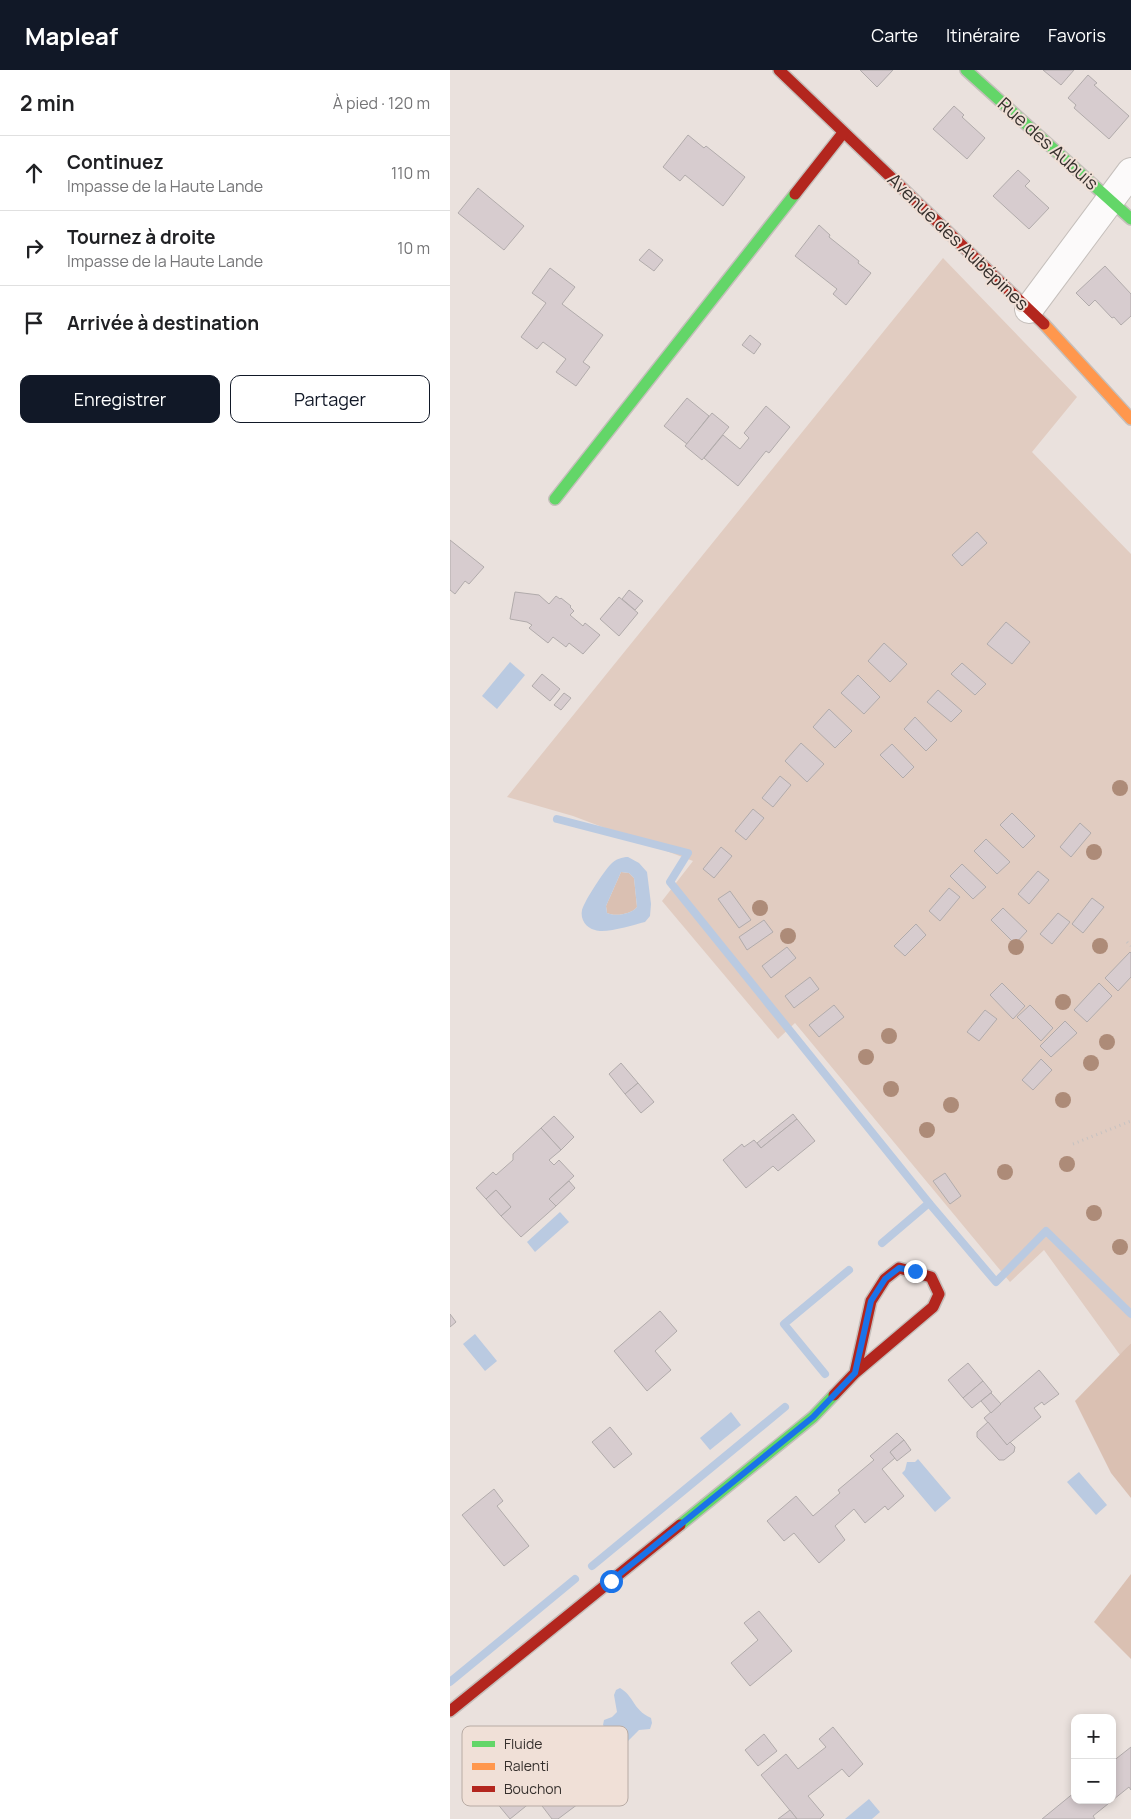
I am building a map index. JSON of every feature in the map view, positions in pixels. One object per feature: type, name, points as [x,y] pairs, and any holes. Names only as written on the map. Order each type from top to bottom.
[{"type":"street","name":"Avenue des Aubépines","points":[[779,70],[843,134],[912,196],[1029,309],[1131,420]]},
{"type":"street","name":"Rue des Aubuis","points":[[966,70],[1131,219]]},
{"type":"street","points":[[555,499],[843,134]]},
{"type":"street","points":[[1029,309],[1131,172]]},
{"type":"street","points":[[450,1711],[813,1417],[855,1373],[933,1307],[939,1294],[931,1277],[899,1268],[885,1279],[871,1301],[855,1373]]},
{"type":"path","points":[[1126,942],[1131,946]]},
{"type":"path","points":[[1073,1144],[1131,1121]]},
{"type":"shaded area","points":[[943,258],[1077,397],[1032,452],[1131,554],[1131,1343],[1120,1355],[1044,1250],[1010,1282],[795,1023],[778,1039],[662,901],[693,861],[573,816],[507,797]]},
{"type":"shaded area","points":[[621,872],[629,873],[634,878],[637,907],[627,913],[619,915],[610,914],[607,913],[606,906]]},
{"type":"shaded area","points":[[1131,1343],[1131,1498],[1111,1473],[1075,1401]]},
{"type":"shaded area","points":[[1131,1574],[1131,1659],[1094,1622]]},
{"type":"water","points":[[510,662],[525,675],[497,709],[482,696]]},
{"type":"water","points":[[628,857],[639,863],[647,872],[651,904],[650,916],[645,922],[619,929],[600,931],[592,929],[583,920],[582,910],[584,905],[611,864],[619,859]],"holes":[[[621,872],[629,873],[634,878],[637,907],[623,914],[614,915],[607,913],[606,906]]]},
{"type":"water","points":[[560,1212],[569,1222],[535,1252],[527,1242]]},
{"type":"water","points":[[475,1334],[497,1361],[485,1371],[463,1344]]},
{"type":"water","points":[[731,1412],[741,1425],[710,1450],[700,1438]]},
{"type":"water","points":[[918,1459],[951,1498],[935,1512],[902,1473],[907,1462],[915,1462]]},
{"type":"water","points":[[1079,1472],[1107,1505],[1096,1515],[1067,1482]]},
{"type":"water","points":[[620,1688],[625,1692],[640,1711],[651,1718],[650,1729],[639,1730],[628,1741],[628,1726],[603,1725],[604,1720],[612,1717],[617,1712],[614,1695],[616,1690]]},
{"type":"water","points":[[869,1799],[880,1812],[872,1819],[845,1819]]},
{"type":"building","points":[[860,70],[893,70],[877,87]]},
{"type":"building","points":[[1043,70],[1074,70],[1061,85]]},
{"type":"building","points":[[1088,75],[1097,83],[1094,85],[1129,116],[1109,139],[1074,108],[1076,105],[1068,98]]},
{"type":"building","points":[[954,106],[964,115],[962,117],[985,138],[967,159],[933,129]]},
{"type":"building","points":[[688,135],[704,148],[706,146],[745,177],[723,206],[685,175],[680,181],[663,167]]},
{"type":"building","points":[[1018,170],[1030,181],[1025,186],[1049,208],[1029,229],[993,196]]},
{"type":"building","points":[[478,188],[524,226],[504,250],[458,213]]},
{"type":"building","points":[[819,225],[830,235],[829,237],[871,273],[846,305],[833,294],[837,289],[795,256]]},
{"type":"building","points":[[649,249],[663,260],[654,271],[639,260]]},
{"type":"building","points":[[1105,266],[1131,294],[1131,316],[1121,325],[1095,300],[1089,306],[1076,293]]},
{"type":"building","points":[[550,268],[575,287],[562,304],[603,335],[583,362],[590,367],[576,386],[556,372],[566,359],[543,342],[537,349],[521,337],[546,303],[532,293]]},
{"type":"building","points":[[750,335],[761,344],[754,354],[742,345]]},
{"type":"building","points":[[687,398],[709,416],[687,444],[664,426]]},
{"type":"building","points":[[766,406],[790,427],[769,453],[766,451],[738,486],[704,458],[723,435],[740,449],[749,438],[744,433]]},
{"type":"building","points":[[712,413],[729,427],[702,460],[685,446]]},
{"type":"building","points":[[977,532],[987,543],[962,566],[952,555]]},
{"type":"building","points":[[450,540],[484,567],[469,584],[465,581],[455,594],[450,590]]},
{"type":"building","points":[[629,590],[643,601],[635,610],[622,599]]},
{"type":"building","points":[[515,592],[539,595],[549,604],[556,596],[561,598],[574,611],[570,615],[583,626],[585,623],[600,635],[583,654],[569,643],[566,647],[553,637],[548,643],[529,628],[532,625],[527,622],[510,619]]},
{"type":"building","points":[[619,597],[638,613],[619,636],[600,619]]},
{"type":"building","points":[[1006,622],[1030,642],[1012,664],[987,644]]},
{"type":"building","points":[[884,643],[907,664],[890,682],[868,661]]},
{"type":"building","points":[[962,663],[986,684],[975,695],[951,674]]},
{"type":"building","points":[[542,674],[560,689],[550,701],[532,686]]},
{"type":"building","points":[[858,675],[880,697],[864,714],[841,693]]},
{"type":"building","points":[[938,690],[962,711],[951,722],[927,702]]},
{"type":"building","points":[[564,693],[571,698],[561,710],[554,705]]},
{"type":"building","points":[[829,709],[852,731],[835,748],[813,727]]},
{"type":"building","points":[[915,717],[937,740],[926,751],[904,729]]},
{"type":"building","points":[[801,743],[824,764],[807,782],[785,761]]},
{"type":"building","points":[[892,744],[914,767],[903,778],[880,755]]},
{"type":"building","points":[[780,776],[791,785],[773,807],[762,798]]},
{"type":"building","points":[[753,809],[764,818],[746,840],[735,831]]},
{"type":"building","points":[[1012,813],[1035,836],[1023,848],[1000,825]]},
{"type":"building","points":[[1080,823],[1091,833],[1071,857],[1060,847]]},
{"type":"building","points":[[986,839],[1010,862],[997,874],[974,851]]},
{"type":"building","points":[[721,847],[732,856],[714,878],[703,869]]},
{"type":"building","points":[[962,864],[986,887],[973,899],[950,876]]},
{"type":"building","points":[[1038,871],[1049,880],[1029,904],[1018,894]]},
{"type":"building","points":[[949,888],[960,897],[940,921],[929,911]]},
{"type":"building","points":[[730,891],[751,920],[739,928],[718,899]]},
{"type":"building","points":[[1092,898],[1104,907],[1083,933],[1072,924]]},
{"type":"building","points":[[1003,908],[1027,931],[1015,944],[991,920]]},
{"type":"building","points":[[1058,913],[1070,922],[1052,944],[1040,934]]},
{"type":"building","points":[[764,920],[773,932],[747,950],[739,937]]},
{"type":"building","points":[[916,924],[926,935],[905,956],[894,946]]},
{"type":"building","points":[[787,947],[796,958],[771,978],[762,966]]},
{"type":"building","points":[[1130,952],[1131,977],[1118,991],[1105,978]]},
{"type":"building","points":[[810,977],[819,989],[794,1008],[785,996]]},
{"type":"building","points":[[1002,983],[1025,1006],[1013,1019],[990,995]]},
{"type":"building","points":[[1099,983],[1112,996],[1087,1022],[1074,1010]]},
{"type":"building","points":[[834,1005],[844,1017],[819,1037],[809,1025]]},
{"type":"building","points":[[1030,1005],[1053,1028],[1041,1041],[1017,1017]]},
{"type":"building","points":[[985,1010],[997,1019],[979,1041],[967,1032]]},
{"type":"building","points":[[1065,1021],[1077,1033],[1051,1057],[1040,1046]]},
{"type":"building","points":[[1041,1059],[1052,1070],[1033,1090],[1022,1080]]},
{"type":"building","points":[[621,1063],[638,1083],[625,1094],[609,1074]]},
{"type":"building","points":[[638,1083],[654,1102],[641,1113],[625,1094]]},
{"type":"building","points":[[793,1114],[797,1119],[761,1148],[757,1143]]},
{"type":"building","points":[[554,1116],[574,1137],[561,1150],[541,1128]]},
{"type":"building","points":[[797,1119],[815,1141],[778,1171],[773,1166],[746,1188],[723,1160],[742,1144],[744,1147],[754,1140],[761,1148]]},
{"type":"building","points":[[541,1128],[561,1150],[549,1160],[554,1165],[559,1160],[574,1176],[549,1199],[556,1206],[521,1237],[501,1216],[511,1207],[496,1190],[486,1199],[476,1188],[493,1172],[496,1175],[513,1160],[513,1154]]},
{"type":"building","points":[[945,1173],[961,1196],[950,1204],[933,1181]]},
{"type":"building","points":[[569,1181],[575,1188],[556,1206],[549,1199]]},
{"type":"building","points":[[496,1190],[511,1207],[501,1216],[486,1199]]},
{"type":"building","points":[[660,1311],[677,1331],[655,1351],[671,1370],[647,1391],[614,1351]]},
{"type":"building","points":[[450,1314],[456,1322],[450,1327]]},
{"type":"building","points":[[968,1363],[983,1381],[963,1398],[948,1380]]},
{"type":"building","points":[[1039,1370],[1059,1394],[1044,1405],[1042,1402],[1034,1408],[1041,1417],[1007,1445],[984,1418]]},
{"type":"building","points":[[983,1381],[992,1392],[972,1408],[963,1398]]},
{"type":"building","points":[[991,1393],[1001,1404],[991,1413],[981,1401]]},
{"type":"building","points":[[988,1422],[1007,1445],[1010,1442],[1015,1447],[1014,1452],[1004,1460],[999,1460],[977,1437],[977,1432]]},
{"type":"building","points":[[610,1427],[632,1454],[614,1468],[592,1442]]},
{"type":"building","points":[[897,1433],[904,1440],[890,1452],[895,1458],[882,1469],[904,1496],[888,1510],[885,1506],[865,1523],[854,1509],[835,1526],[845,1540],[819,1563],[794,1533],[784,1541],[767,1521],[796,1496],[813,1516],[840,1493],[838,1490],[874,1460],[870,1456]]},
{"type":"building","points":[[904,1440],[911,1450],[897,1461],[890,1452]]},
{"type":"building","points":[[494,1489],[503,1501],[497,1506],[529,1546],[504,1566],[462,1515]]},
{"type":"building","points":[[759,1611],[792,1651],[750,1686],[731,1663],[758,1640],[744,1623]]},
{"type":"building","points":[[833,1727],[863,1764],[849,1777],[842,1769],[808,1796],[824,1815],[820,1819],[797,1819],[761,1775],[786,1754],[798,1769],[826,1747],[819,1739]]},
{"type":"building","points":[[764,1734],[777,1751],[758,1766],[745,1750]]},
{"type":"building","points":[[1131,1747],[1131,1790],[1129,1787],[1116,1797],[1116,1759]]},
{"type":"building","points":[[1071,1795],[1071,1804],[1108,1804],[1093,1816],[1095,1819],[1042,1819]]},
{"type":"building","points":[[499,1806],[526,1806],[510,1819]]},
{"type":"building","points":[[542,1806],[575,1806],[558,1819],[552,1819]]},
{"type":"building","points":[[790,1810],[797,1819],[778,1819]]},
{"type":"waterway","points":[[557,819],[688,853],[670,882],[929,1203],[996,1282],[1046,1231],[1131,1314]]},
{"type":"waterway","points":[[882,1243],[929,1203]]},
{"type":"waterway","points":[[825,1374],[784,1324],[849,1270]]},
{"type":"waterway","points":[[592,1566],[785,1407]]},
{"type":"waterway","points":[[450,1682],[575,1579]]},
{"type":"traffic: fast","points":[[966,70],[1131,219]]},
{"type":"traffic: fast","points":[[555,499],[795,194]]},
{"type":"traffic: fast","points":[[680,1525],[813,1417],[834,1395]]},
{"type":"traffic: slow","points":[[1044,324],[1131,419]]},
{"type":"traffic: jam","points":[[779,70],[1044,324]]},
{"type":"traffic: jam","points":[[795,194],[843,133]]},
{"type":"traffic: jam","points":[[834,1395],[855,1373],[933,1307],[939,1294],[931,1277],[899,1268],[885,1279],[871,1301],[855,1373]]},
{"type":"traffic: jam","points":[[450,1711],[680,1525]]},
{"type":"route","points":[[611,1581],[813,1417],[855,1373],[871,1301],[885,1279],[899,1268],[915,1271]]}]
